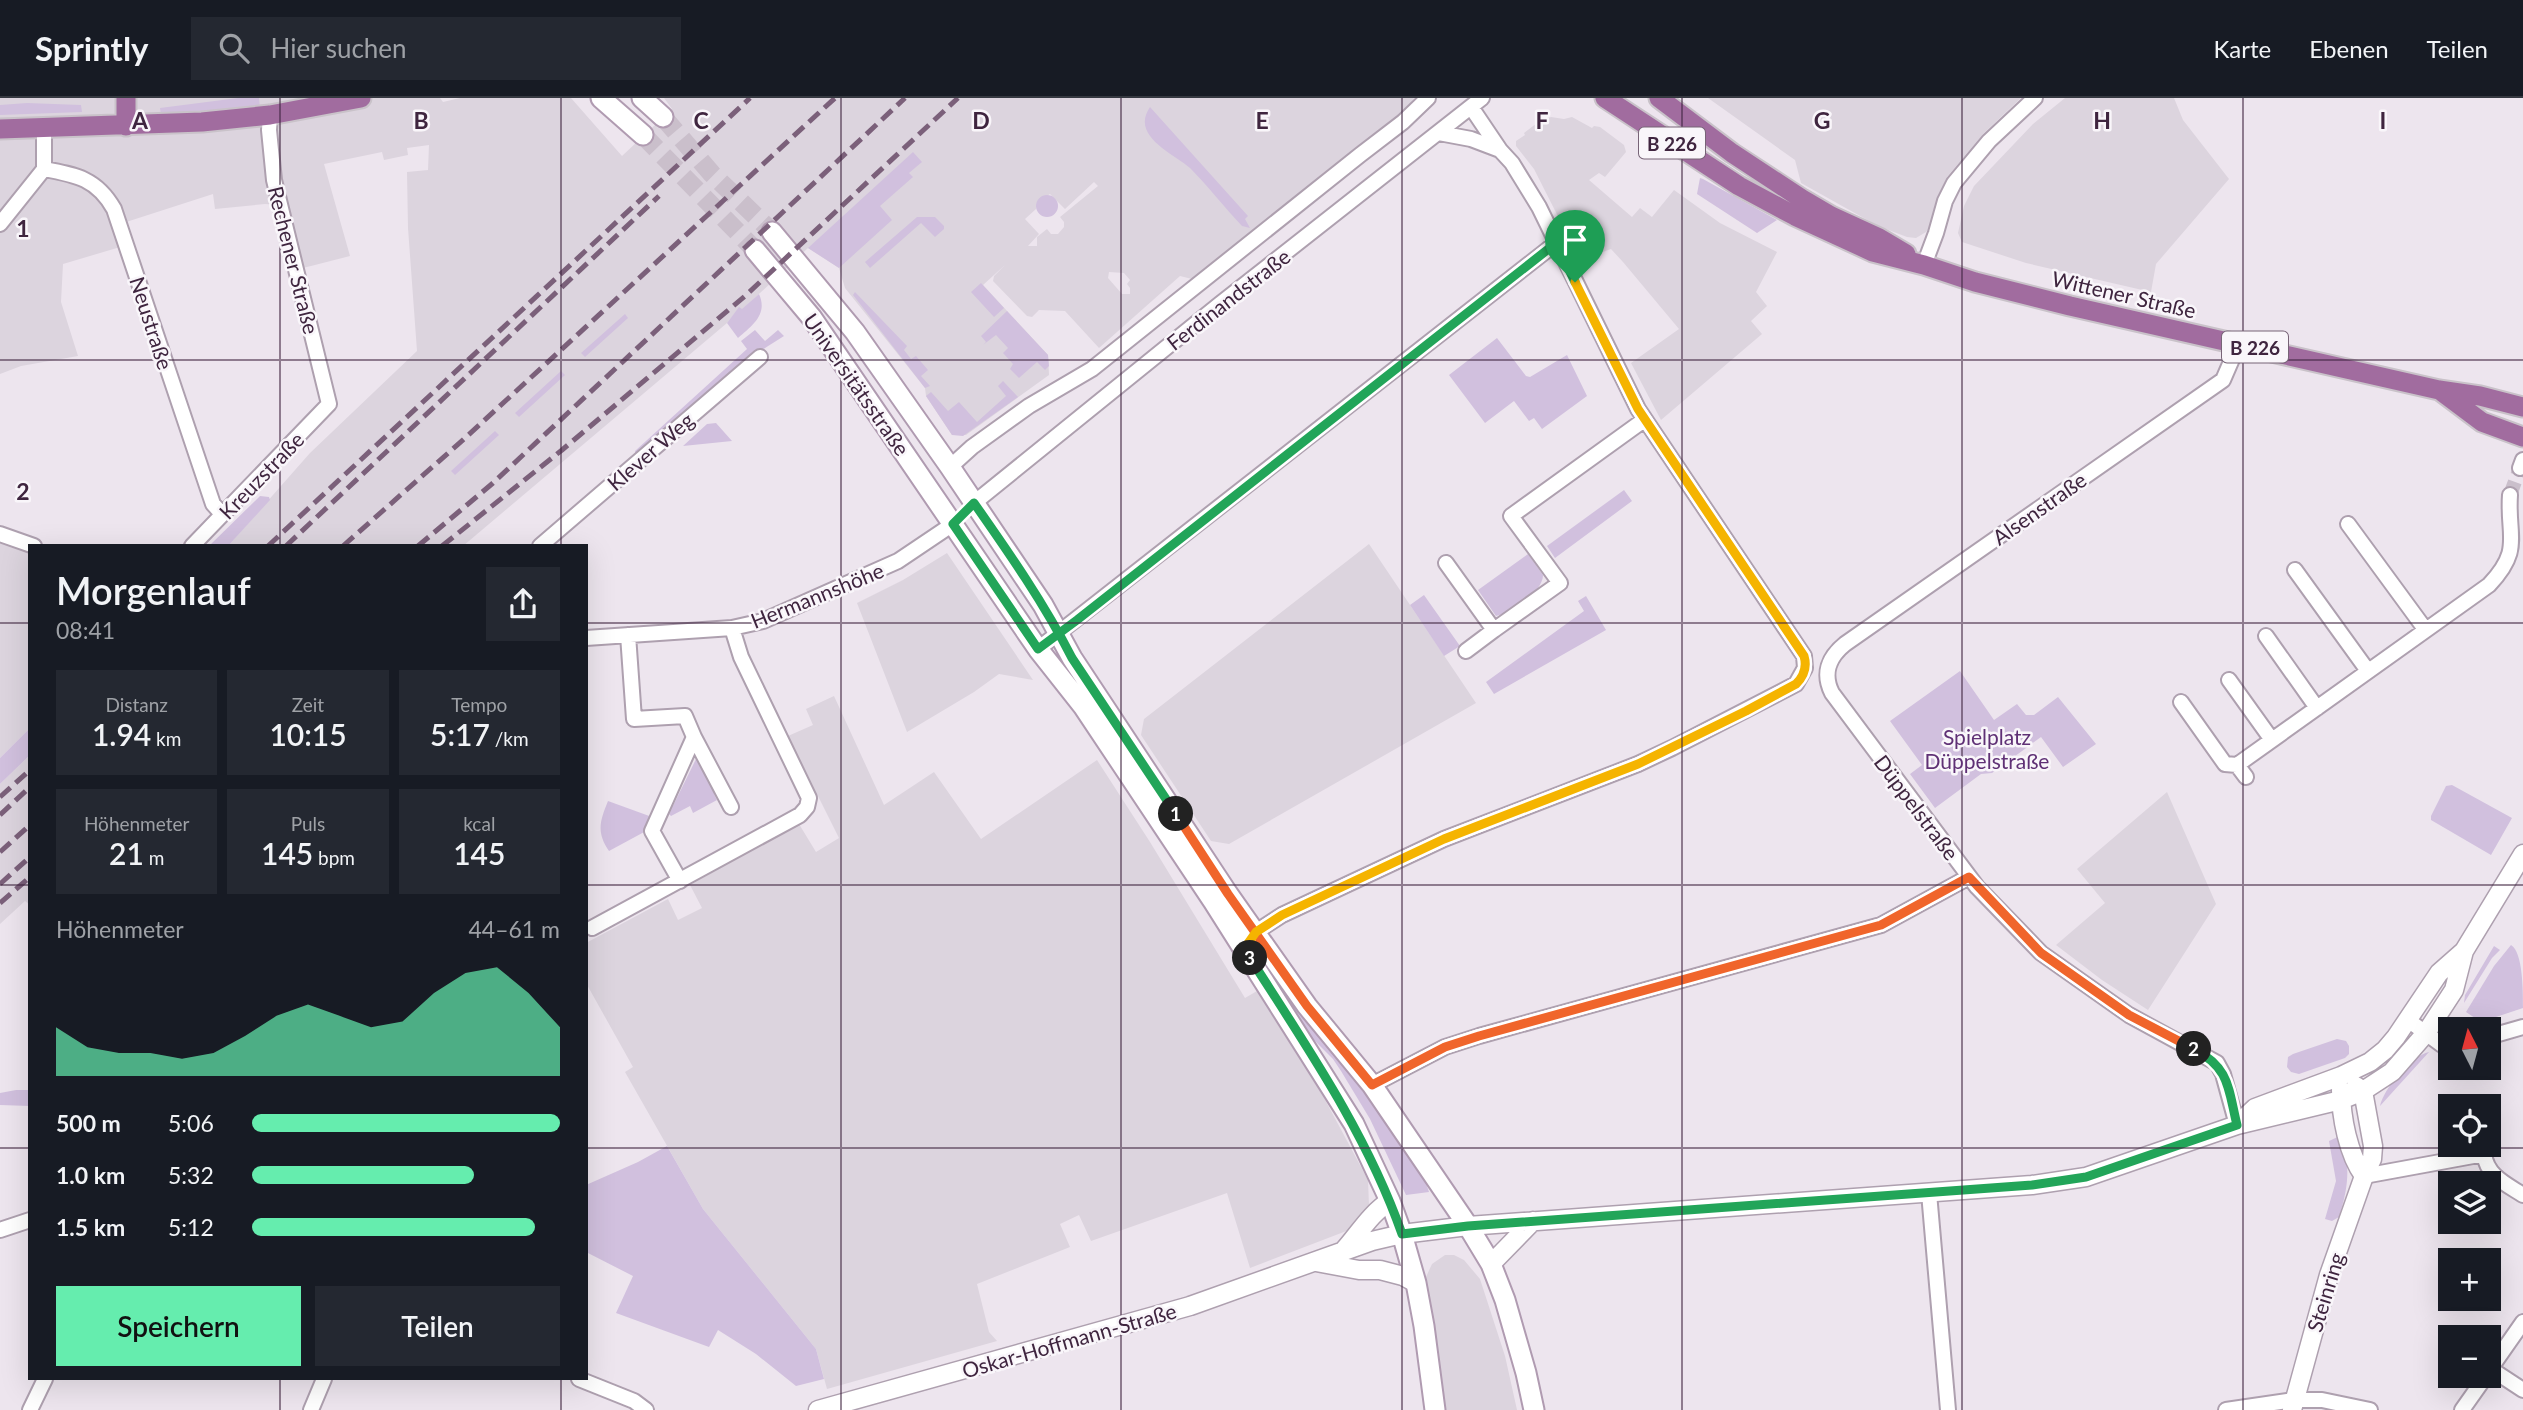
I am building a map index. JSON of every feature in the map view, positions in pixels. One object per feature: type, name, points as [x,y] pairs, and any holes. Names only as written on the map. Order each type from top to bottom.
[{"type":"main road","points":[[126,98],[126,126]]},
{"type":"main road","points":[[270,115],[282,98]]},
{"type":"main road","points":[[0,129],[202,122],[270,115],[361,98]]},
{"type":"main road","points":[[601,98],[643,135]]},
{"type":"main road","points":[[642,98],[663,117]]},
{"type":"main road","name":"Wittener Straße","points":[[1605,98],[1739,186],[1873,252],[1975,282],[2439,390],[2480,396],[2523,407]]},
{"type":"main road","name":"Wittener Straße","points":[[1659,98],[1732,153],[1802,199],[1831,216],[1880,238],[1924,265]]},
{"type":"main road","name":"Universitätsstraße","points":[[772,232],[855,332],[950,467],[1228,894],[1307,1006],[1372,1085],[1468,1226],[1491,1264],[1516,1337],[1534,1410]]},
{"type":"main road","name":"Universitätsstraße","points":[[755,250],[812,318],[1038,649],[1083,706],[1244,949],[1354,1124],[1390,1201],[1416,1283],[1435,1410]]},
{"type":"main road","name":"Wittener Straße","points":[[2439,390],[2482,422],[2523,437]]},
{"type":"main road","points":[[950,467],[953,524]]},
{"type":"main road","points":[[953,524],[974,503]]},
{"type":"main road","points":[[1244,949],[1256,932]]},
{"type":"street","name":"Ferdinandstraße","points":[[950,467],[972,447],[1029,406],[1093,369],[1404,122],[1428,98]]},
{"type":"street","points":[[1924,265],[1945,201],[1954,183],[1989,142],[2035,98]]},
{"type":"street","name":"Ferdinandstraße","points":[[974,503],[1220,304],[1477,102]]},
{"type":"street","points":[[1256,932],[1282,915],[1444,839],[1638,764],[1796,684],[1805,668],[1804,656],[1644,420],[1539,207],[1512,163],[1500,150],[1477,102]]},
{"type":"street","name":"Rechener Straße","points":[[270,115],[274,180],[329,404]]},
{"type":"street","points":[[0,224],[44,169],[44,126]]},
{"type":"street","points":[[1439,133],[1471,139],[1500,150]]},
{"type":"street","name":"Neustraße","points":[[44,169],[89,180],[106,195],[114,209],[213,504],[222,514]]},
{"type":"street","points":[[1038,649],[1556,243]]},
{"type":"street","name":"Alsenstraße","points":[[1828,666],[1836,651],[1845,643],[2223,380],[2239,344]]},
{"type":"street","name":"Klever Weg","points":[[542,544],[760,357]]},
{"type":"street","name":"Kreuzstraße","points":[[194,544],[329,404]]},
{"type":"street","points":[[1466,651],[1560,583],[1511,516],[1644,420]]},
{"type":"street","points":[[2180,702],[2225,764],[2241,771],[2272,740],[2489,585],[2504,568],[2511,554],[2513,526],[2509,511],[2510,495]]},
{"type":"street","name":"Hermannshöhe","points":[[588,638],[732,628],[762,621],[898,561],[953,524]]},
{"type":"street","points":[[2348,524],[2425,629]]},
{"type":"street","points":[[0,534],[28,544]]},
{"type":"street","points":[[1446,562],[1494,630]]},
{"type":"street","points":[[2295,570],[2368,670]]},
{"type":"street","points":[[592,929],[800,815],[807,807],[809,798],[741,657],[732,628]]},
{"type":"street","points":[[628,635],[635,719],[685,716],[731,807]]},
{"type":"street","points":[[2266,636],[2317,708]]},
{"type":"street","name":"Düppelstraße","points":[[1828,666],[1827,679],[1832,693],[1969,877],[2041,953],[2129,1015],[2217,1063],[2223,1074],[2237,1125]]},
{"type":"street","points":[[2229,680],[2272,740]]},
{"type":"street","points":[[680,881],[652,831],[694,737]]},
{"type":"street","points":[[2341,1100],[2363,1091],[2392,1072],[2426,1033],[2454,990],[2464,951],[2523,854]]},
{"type":"street","points":[[1372,1085],[1445,1047],[1479,1036],[1881,925],[1969,877]]},
{"type":"street","points":[[2342,1076],[2370,1062],[2385,1049],[2439,973],[2464,951]]},
{"type":"street","points":[[2408,1020],[2438,1042]]},
{"type":"street","points":[[2501,1033],[2523,1027]]},
{"type":"street","points":[[2342,1076],[2363,1091]]},
{"type":"street","points":[[2342,1076],[2341,1100],[2353,1157],[2364,1176],[2484,1154],[2485,1164],[2491,1174],[2523,1195]]},
{"type":"street","name":"Oskar-Hoffmann-Straße","points":[[2237,1125],[2255,1108],[2342,1076]]},
{"type":"street","name":"Steinring","points":[[2293,1405],[2329,1275],[2372,1159],[2373,1146],[2363,1091]]},
{"type":"street","name":"Oskar-Hoffmann-Straße","points":[[820,1410],[1190,1306],[1373,1241],[1402,1234],[1468,1226],[2032,1185],[2086,1177],[2237,1125],[2341,1100]]},
{"type":"street","points":[[1929,1193],[1948,1410]]},
{"type":"street","name":"Oskar-Hoffmann-Straße","points":[[1342,1252],[1367,1225],[1377,1208],[1390,1201]]},
{"type":"street","points":[[0,1230],[28,1221]]},
{"type":"street","points":[[1491,1264],[1533,1221]]},
{"type":"street","name":"Oskar-Hoffmann-Straße","points":[[1316,1262],[1359,1270],[1380,1270],[1403,1276],[1416,1283]]},
{"type":"street","points":[[2501,1354],[2523,1322]]},
{"type":"street","points":[[2501,1378],[2523,1390]]},
{"type":"street","points":[[30,1410],[45,1380]]},
{"type":"street","points":[[311,1410],[324,1380]]},
{"type":"street","points":[[581,1380],[626,1398],[646,1410]]},
{"type":"street","points":[[2462,1410],[2478,1388]]},
{"type":"street","points":[[2226,1410],[2322,1400],[2370,1410]]},
{"type":"shaded area","points":[[0,98],[440,98],[443,102],[460,98],[571,98],[622,156],[672,109],[664,98],[1414,98],[1403,114],[1196,280],[1180,276],[1099,348],[1065,311],[1039,310],[1032,317],[1027,316],[993,281],[994,276],[1005,265],[983,285],[1048,355],[1049,375],[966,435],[952,435],[926,396],[925,388],[845,288],[839,268],[808,248],[742,310],[739,308],[727,323],[465,544],[230,544],[310,453],[417,351],[408,228],[407,172],[428,170],[429,145],[407,148],[408,155],[384,160],[382,152],[324,164],[350,256],[311,266],[298,269],[280,205],[215,209],[213,194],[120,224],[127,245],[63,264],[61,302],[78,356],[21,366],[0,374]],"holes":[[[1094,182],[1098,186],[1060,217],[1064,227],[1058,234],[1051,234],[1047,229],[1037,237],[1037,246],[1028,246],[1039,234],[1025,219],[1036,209],[1037,202],[1050,194],[1065,209]],[[1109,272],[1124,273],[1130,280],[1127,284],[1130,294],[1122,294],[1108,278]]]},
{"type":"shaded area","points":[[1708,98],[2021,98],[1984,133],[1947,177],[1935,204],[1930,227],[1916,238],[1878,226],[1801,183],[1795,160]]},
{"type":"shaded area","points":[[2065,98],[2174,98],[2183,120],[2229,179],[2156,264],[2151,292],[2026,263],[1962,242],[1958,233],[1964,206],[1974,186],[2033,124]]},
{"type":"shaded area","points":[[1551,117],[1572,117],[1592,128],[1600,127],[1624,145],[1626,152],[1605,177],[1599,173],[1589,180],[1632,217],[1640,208],[1652,217],[1674,190],[1720,223],[1777,252],[1756,292],[1767,306],[1751,321],[1762,334],[1661,420],[1631,363],[1679,329],[1611,249],[1580,260],[1534,169],[1516,146],[1516,141],[1525,135],[1524,133]]},
{"type":"shaded area","points":[[0,534],[28,545],[28,730],[0,758]]},
{"type":"shaded area","points":[[1369,544],[1476,703],[1229,844],[1211,841],[1141,735],[1144,719]]},
{"type":"shaded area","points":[[947,553],[1033,680],[999,674],[907,732],[857,603],[903,580]]},
{"type":"shaded area","points":[[834,696],[884,805],[934,772],[981,839],[1097,760],[1245,998],[1257,991],[1323,1096],[1368,1180],[1369,1206],[1361,1221],[1349,1230],[1250,1268],[1227,1193],[1091,1241],[1079,1215],[1060,1224],[1070,1247],[977,1284],[989,1332],[997,1341],[827,1389],[816,1349],[703,1209],[625,1072],[633,1067],[588,987],[588,942],[668,899],[678,920],[702,908],[690,885],[799,824],[816,852],[839,838],[788,736],[813,725],[806,709]]},
{"type":"shaded area","points":[[28,757],[28,903],[25,901],[0,924],[0,784]]},
{"type":"shaded area","points":[[2167,792],[2216,904],[2148,1010],[2056,945],[2105,903],[2077,869]]},
{"type":"shaded area","points":[[1445,1255],[1454,1255],[1464,1260],[1480,1279],[1505,1356],[1517,1410],[1443,1410],[1426,1277],[1432,1264]]},
{"type":"green space","points":[[238,98],[259,98],[260,108],[162,121],[160,108]]},
{"type":"green space","points":[[0,105],[81,105],[82,112],[0,115]]},
{"type":"green space","points":[[1150,107],[1248,216],[1245,219],[1250,228],[1242,226],[1190,168],[1149,135],[1145,127],[1145,117]]},
{"type":"green space","points":[[913,152],[922,162],[909,173],[913,177],[880,206],[892,220],[839,268],[808,248]]},
{"type":"green space","points":[[1700,178],[1777,220],[1757,233],[1697,194]]},
{"type":"green space","points":[[1047,195],[1055,198],[1058,206],[1055,214],[1047,217],[1039,214],[1036,206],[1039,198]]},
{"type":"green space","points":[[917,217],[935,217],[944,229],[935,237],[921,223],[870,268],[865,262]]},
{"type":"green space","points":[[981,283],[1004,308],[994,317],[971,292]]},
{"type":"green space","points":[[855,292],[907,346],[904,350],[911,359],[916,356],[928,370],[921,376],[930,386],[925,388],[853,295]]},
{"type":"green space","points":[[759,294],[762,307],[758,319],[738,338],[727,323],[739,307],[742,309]]},
{"type":"green space","points":[[1007,311],[1048,355],[1049,366],[1045,370],[1037,362],[1019,378],[1010,369],[1013,364],[1003,353],[1008,348],[996,335],[983,345],[986,342],[981,336]]},
{"type":"green space","points":[[625,314],[628,318],[585,357],[581,353]]},
{"type":"green space","points":[[755,330],[765,341],[778,330],[784,336],[765,348],[635,453],[747,349],[741,341]]},
{"type":"green space","points":[[1497,338],[1526,376],[1530,377],[1567,355],[1587,396],[1542,429],[1534,418],[1529,421],[1514,401],[1485,423],[1449,375]]},
{"type":"green space","points":[[561,371],[565,375],[519,417],[515,413]]},
{"type":"green space","points":[[1003,381],[1018,397],[963,436],[952,435],[926,396],[931,392],[948,411],[959,402],[977,422],[1006,396],[998,386]]},
{"type":"green space","points":[[716,423],[732,441],[683,446],[707,424]]},
{"type":"green space","points":[[495,431],[499,435],[455,475],[451,471]]},
{"type":"green space","points":[[1624,490],[1632,501],[1555,558],[1547,546]]},
{"type":"green space","points":[[260,496],[269,497],[270,500],[230,544],[211,544]]},
{"type":"green space","points":[[1528,554],[1543,575],[1542,582],[1526,601],[1496,616],[1478,590]]},
{"type":"green space","points":[[1424,595],[1460,646],[1444,656],[1410,605]]},
{"type":"green space","points":[[1586,596],[1606,630],[1494,694],[1486,682],[1584,611],[1578,601]]},
{"type":"green space","name":"Spielplatz Düppelstraße","points":[[1960,671],[1994,720],[2017,704],[2026,715],[2034,715],[2058,697],[2096,744],[2063,767],[2041,737],[1992,773],[1981,774],[1935,808],[1910,774],[1922,765],[1890,721]]},
{"type":"green space","points":[[28,730],[28,757],[0,784],[0,758]]},
{"type":"green space","points":[[697,757],[716,792],[714,794],[717,800],[693,813],[690,806],[671,816],[669,814]]},
{"type":"green space","points":[[2452,785],[2512,818],[2491,855],[2431,820],[2446,786]]},
{"type":"green space","points":[[608,801],[652,817],[646,831],[609,851],[601,832]]},
{"type":"green space","points":[[2511,945],[2515,949],[2520,964],[2523,1008],[2496,1017],[2474,1017],[2466,1012],[2494,966]]},
{"type":"green space","points":[[2494,946],[2500,950],[2492,958],[2464,1003],[2465,995]]},
{"type":"green space","points":[[1290,999],[1362,1088],[1423,1174],[1429,1192],[1406,1195],[1370,1119],[1333,1059],[1306,1032],[1287,1000]]},
{"type":"green space","points":[[2337,1039],[2346,1041],[2349,1046],[2349,1054],[2345,1058],[2299,1074],[2291,1072],[2287,1067],[2288,1057],[2293,1054]]},
{"type":"green space","points":[[2429,1052],[2380,1106],[2399,1074],[2414,1060]]},
{"type":"green space","points":[[28,1090],[28,1106],[0,1105],[0,1093]]},
{"type":"green space","points":[[2342,1135],[2347,1167],[2345,1195],[2339,1217],[2332,1221],[2325,1219],[2336,1181],[2329,1141]]},
{"type":"green space","points":[[667,1146],[703,1209],[816,1349],[824,1379],[796,1386],[756,1354],[718,1330],[709,1347],[616,1313],[633,1276],[588,1253],[588,1184]]},
{"type":"tunnel","points":[[663,117],[712,174],[772,232]]},
{"type":"tunnel","points":[[643,135],[755,250]]},
{"type":"tunnel","points":[[2510,495],[2520,468]]},
{"type":"railway","points":[[270,544],[750,98]]},
{"type":"railway","points":[[345,544],[464,439],[835,98]]},
{"type":"railway","points":[[420,544],[493,483],[905,98]]},
{"type":"railway","points":[[444,544],[562,450],[745,296],[958,98]]},
{"type":"railway","points":[[288,544],[659,196]]},
{"type":"railway","points":[[0,797],[28,772]]},
{"type":"railway","points":[[0,815],[28,789]]},
{"type":"railway","points":[[0,852],[28,827]]},
{"type":"railway","points":[[0,884],[28,859]]},
{"type":"railway","points":[[0,903],[28,879]]},
{"type":"route","points":[[1575,282],[1556,243],[1077,620],[1059,633],[1038,649],[953,524],[974,503],[1043,605],[1059,633],[1072,658],[1228,894],[1256,932],[1281,971],[1307,1006],[1372,1085],[1445,1047],[1479,1036],[1881,925],[1969,877],[2041,953],[2129,1015],[2217,1063],[2230,1094],[2237,1125],[2086,1177],[2066,1181],[1468,1226],[1402,1234],[1390,1201],[1354,1124],[1244,949],[1256,932],[1282,915],[1444,839],[1638,764],[1672,748],[1796,684],[1805,668],[1804,656],[1638,409],[1575,282]]}]
